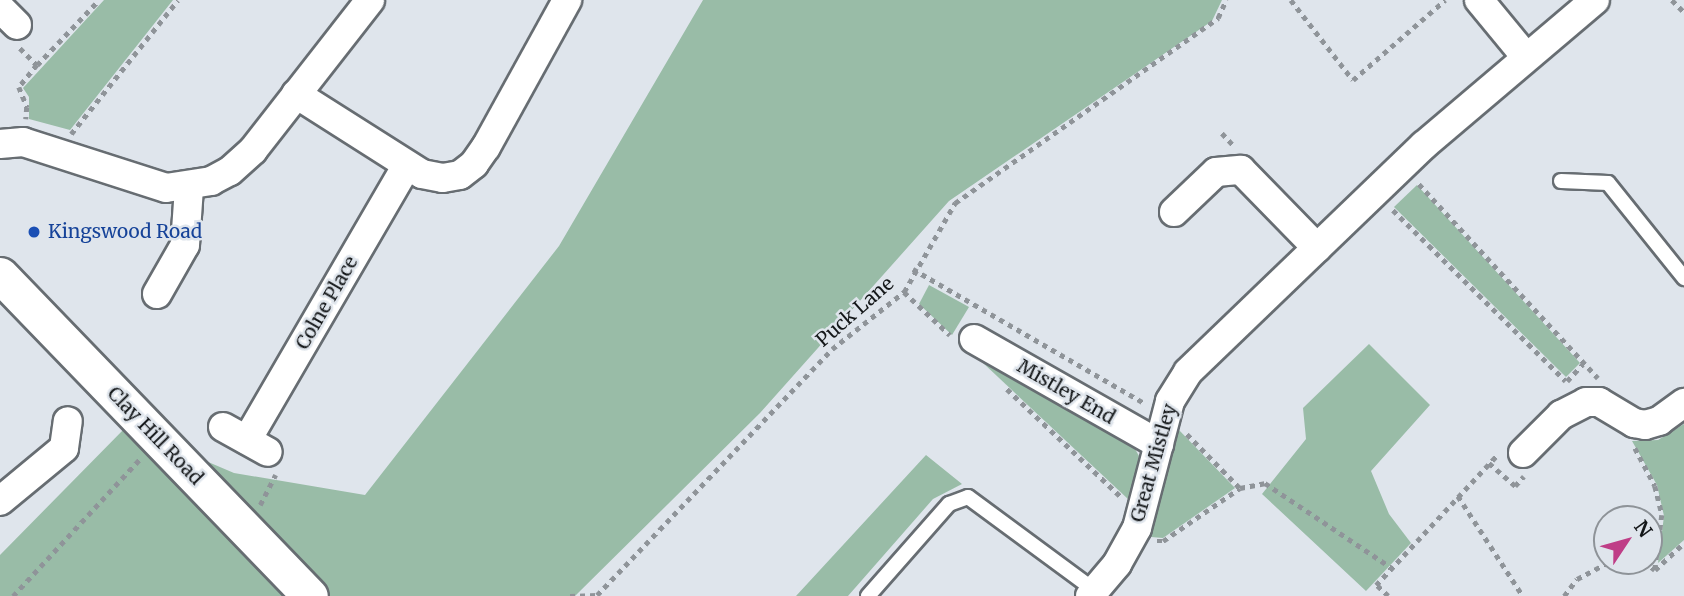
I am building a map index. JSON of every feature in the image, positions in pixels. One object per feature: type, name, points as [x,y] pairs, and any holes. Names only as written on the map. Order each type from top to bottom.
[{"type":"street","points":[[8,134],[23,142],[142,184],[189,188],[230,171],[253,150],[370,0]]},
{"type":"street","points":[[296,94],[407,165],[443,178],[460,175],[474,164],[567,0]]},
{"type":"street","points":[[1479,0],[1526,57]]},
{"type":"street","name":"Great Mistley","points":[[1092,593],[1117,564],[1137,528],[1168,434],[1170,401],[1188,372],[1424,145],[1595,0]]},
{"type":"street","name":"Colne Place","points":[[255,446],[407,165]]},
{"type":"street","points":[[1174,212],[1216,172],[1241,170],[1317,248]]},
{"type":"street","points":[[157,294],[185,244],[189,188]]},
{"type":"street","name":"Clay Hill Road","points":[[0,275],[310,596]]},
{"type":"street","name":"Mistley End","points":[[963,338],[1168,434]]},
{"type":"street","points":[[1521,455],[1562,415],[1586,402],[1599,402],[1634,423],[1645,425],[1659,421],[1684,403]]},
{"type":"street","points":[[0,501],[64,448],[68,421]]},
{"type":"lane","points":[[1561,181],[1608,183],[1684,278]]},
{"type":"lane","points":[[868,596],[949,504],[968,497],[1092,593]]},
{"type":"path","points":[[8,134],[25,121],[27,107],[19,88],[37,65],[99,0]]},
{"type":"path","points":[[70,135],[178,0]]},
{"type":"path","name":"Puck Lane","points":[[570,596],[597,595],[832,349],[904,292],[914,269],[955,203],[1218,18],[1226,0]]},
{"type":"path","points":[[1291,0],[1353,80],[1445,0]]},
{"type":"path","points":[[1672,0],[1684,12]]},
{"type":"path","points":[[12,26],[37,65]]},
{"type":"path","points":[[25,121],[37,124]]},
{"type":"path","points":[[59,131],[78,137]]},
{"type":"path","points":[[1222,133],[1241,153]]},
{"type":"path","points":[[1408,190],[1417,181],[1583,364],[1558,390]]},
{"type":"path","points":[[1382,215],[1399,199]]},
{"type":"path","points":[[1390,207],[1566,382]]},
{"type":"path","points":[[914,269],[1155,410]]},
{"type":"path","points":[[904,292],[963,338]]},
{"type":"path","points":[[1001,383],[1131,506]]},
{"type":"path","points":[[1168,434],[1240,488]]},
{"type":"path","points":[[1628,439],[1655,486],[1660,505]]},
{"type":"path","points":[[1635,440],[1643,441]]},
{"type":"path","points":[[255,446],[255,514]]},
{"type":"path","points":[[13,596],[149,449]]},
{"type":"path","points":[[1388,596],[1376,585],[1489,463],[1521,455],[1515,486],[1489,463]]},
{"type":"path","points":[[1146,540],[1163,541],[1240,488],[1265,483],[1275,487],[1392,568]]},
{"type":"path","points":[[1458,496],[1523,596]]},
{"type":"path","points":[[1663,563],[1684,543]]},
{"type":"path","points":[[1564,596],[1577,579],[1593,571]]},
{"type":"green space","points":[[104,0],[173,0],[70,130],[29,119],[29,97],[23,88]]},
{"type":"green space","points":[[703,0],[1222,0],[1212,21],[949,201],[760,413],[575,596],[0,596],[0,555],[126,427],[234,473],[365,495],[559,246]]},
{"type":"green space","points":[[1417,185],[1580,363],[1566,377],[1394,207]]},
{"type":"green space","points":[[929,285],[969,307],[952,335],[919,304]]},
{"type":"green space","points":[[1369,344],[1430,405],[1371,471],[1389,514],[1411,543],[1366,591],[1262,494],[1306,439],[1303,408]]},
{"type":"green space","points":[[982,362],[1134,447],[1139,456],[1129,500]]},
{"type":"green space","points":[[1684,424],[1684,540],[1663,559],[1663,505],[1657,485],[1632,441],[1658,440]]},
{"type":"green space","points":[[1178,429],[1235,488],[1163,538],[1151,537]]},
{"type":"green space","points":[[926,455],[962,484],[933,499],[848,596],[796,596]]},
{"type":"place","name":"Kingswood Road","points":[[34,232]]}]
